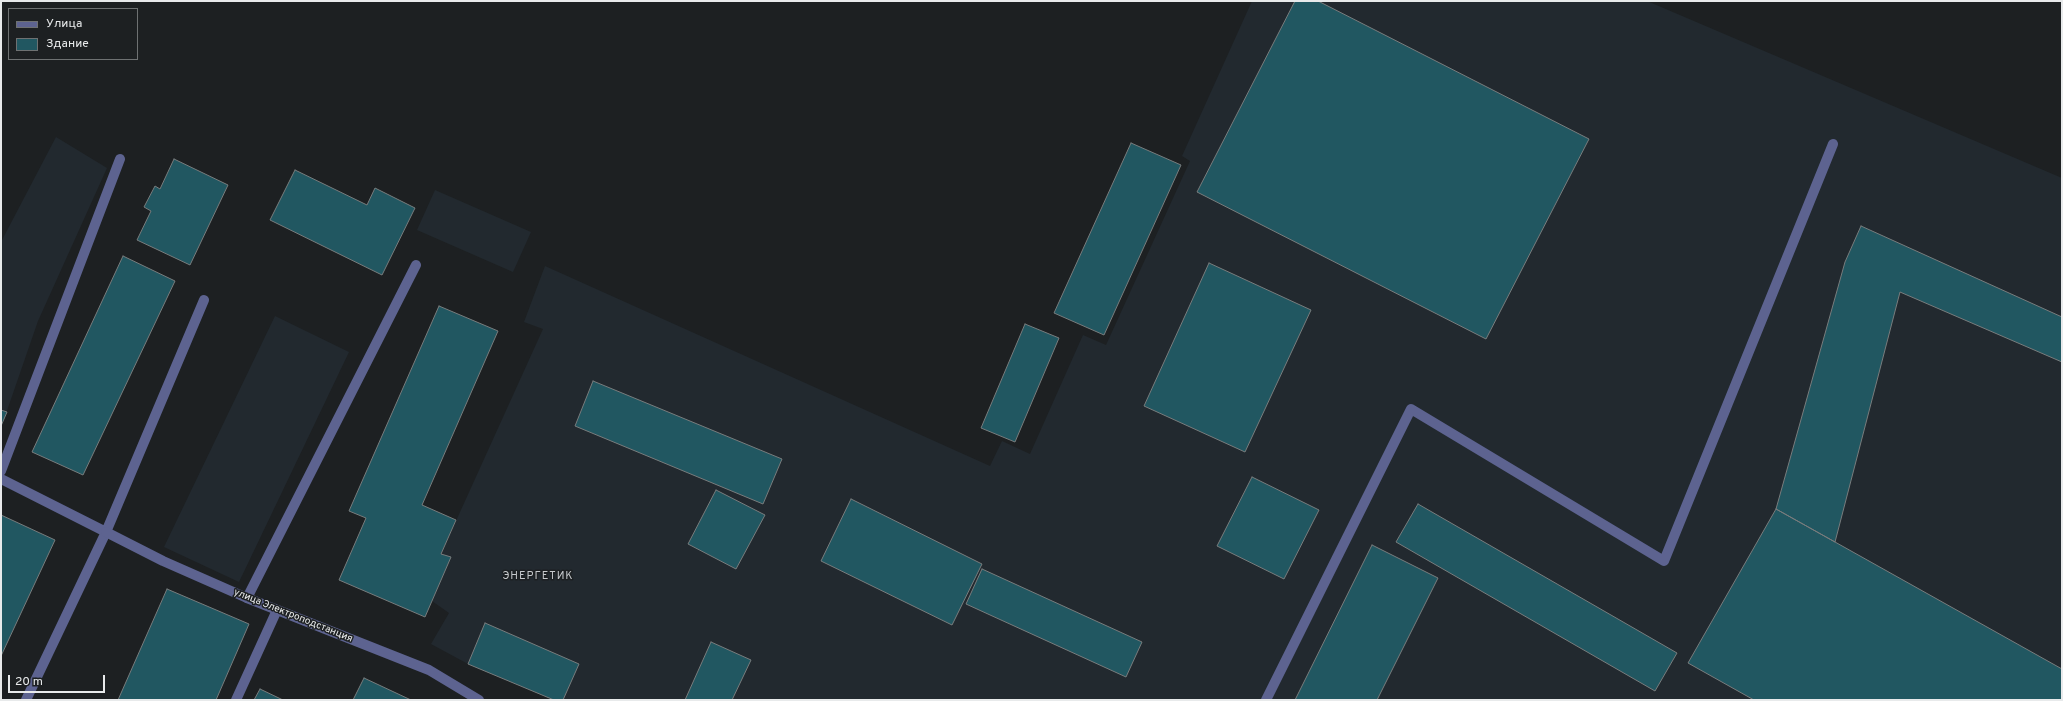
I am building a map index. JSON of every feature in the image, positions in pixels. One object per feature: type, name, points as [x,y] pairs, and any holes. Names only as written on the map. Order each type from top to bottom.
[{"type":"street","points":[[1266,700],[1411,409],[1664,561],[1833,144]]},
{"type":"street","points":[[1,471],[120,159]]},
{"type":"street","points":[[247,598],[416,265]]},
{"type":"street","points":[[26,700],[106,532],[204,300]]},
{"type":"street","name":"улица Электроподстанция","points":[[1,479],[163,561],[247,598],[429,670],[480,700]]},
{"type":"street","points":[[236,700],[277,610]]},
{"type":"shaded area","points":[[1252,1],[1647,1],[2062,178],[2062,700],[554,700],[468,664],[431,644],[449,613],[432,601],[450,557],[441,554],[543,329],[524,322],[545,266],[990,466],[1002,441],[1030,454],[1083,335],[1106,345],[1190,161],[1182,156]]},
{"type":"shaded area","points":[[56,137],[107,168],[38,321],[1,428],[1,242]]},
{"type":"shaded area","points":[[435,190],[531,232],[513,272],[417,230]]},
{"type":"shaded area","points":[[275,316],[349,352],[239,582],[164,547]]},
{"type":"building","points":[[1295,1],[1318,1],[1589,139],[1486,339],[1197,192]]},
{"type":"building","points":[[1131,143],[1181,165],[1104,335],[1054,313]]},
{"type":"building","points":[[174,159],[228,185],[190,265],[137,240],[151,211],[144,207],[155,186],[160,189]]},
{"type":"building","points":[[295,170],[367,205],[375,188],[415,208],[382,275],[270,220]]},
{"type":"building","points":[[1861,226],[2062,317],[2062,362],[1900,292],[1835,542],[1776,509],[1845,262]]},
{"type":"building","points":[[123,256],[175,281],[83,475],[32,452]]},
{"type":"building","points":[[1209,263],[1311,310],[1245,452],[1144,406]]},
{"type":"building","points":[[439,306],[498,331],[422,505],[456,520],[441,554],[451,557],[425,617],[339,580],[366,518],[349,511]]},
{"type":"building","points":[[1025,324],[1059,338],[1015,442],[981,428]]},
{"type":"building","points":[[593,381],[782,459],[763,504],[575,426]]},
{"type":"building","points":[[1,410],[7,412],[1,426]]},
{"type":"building","points":[[1252,477],[1319,510],[1284,579],[1217,546]]},
{"type":"building","points":[[716,490],[765,515],[736,569],[688,544]]},
{"type":"building","points":[[851,499],[982,564],[952,625],[821,561]]},
{"type":"building","points":[[1418,504],[1677,653],[1655,691],[1396,542]]},
{"type":"building","points":[[1776,509],[2062,669],[2062,700],[1754,700],[1688,663]]},
{"type":"building","points":[[1,515],[55,540],[1,656]]},
{"type":"building","points":[[1372,545],[1438,578],[1377,700],[1295,700]]},
{"type":"building","points":[[982,569],[1142,642],[1126,677],[966,604]]},
{"type":"building","points":[[167,589],[249,624],[216,700],[118,700]]},
{"type":"building","points":[[485,623],[579,664],[563,700],[554,700],[468,664]]},
{"type":"building","points":[[711,642],[751,660],[732,700],[685,700]]},
{"type":"building","points":[[364,678],[411,700],[353,700]]},
{"type":"building","points":[[260,689],[283,700],[254,700]]},
{"type":"district","name":"ЭНЕРГЕТИК","points":[[538,577]]}]
